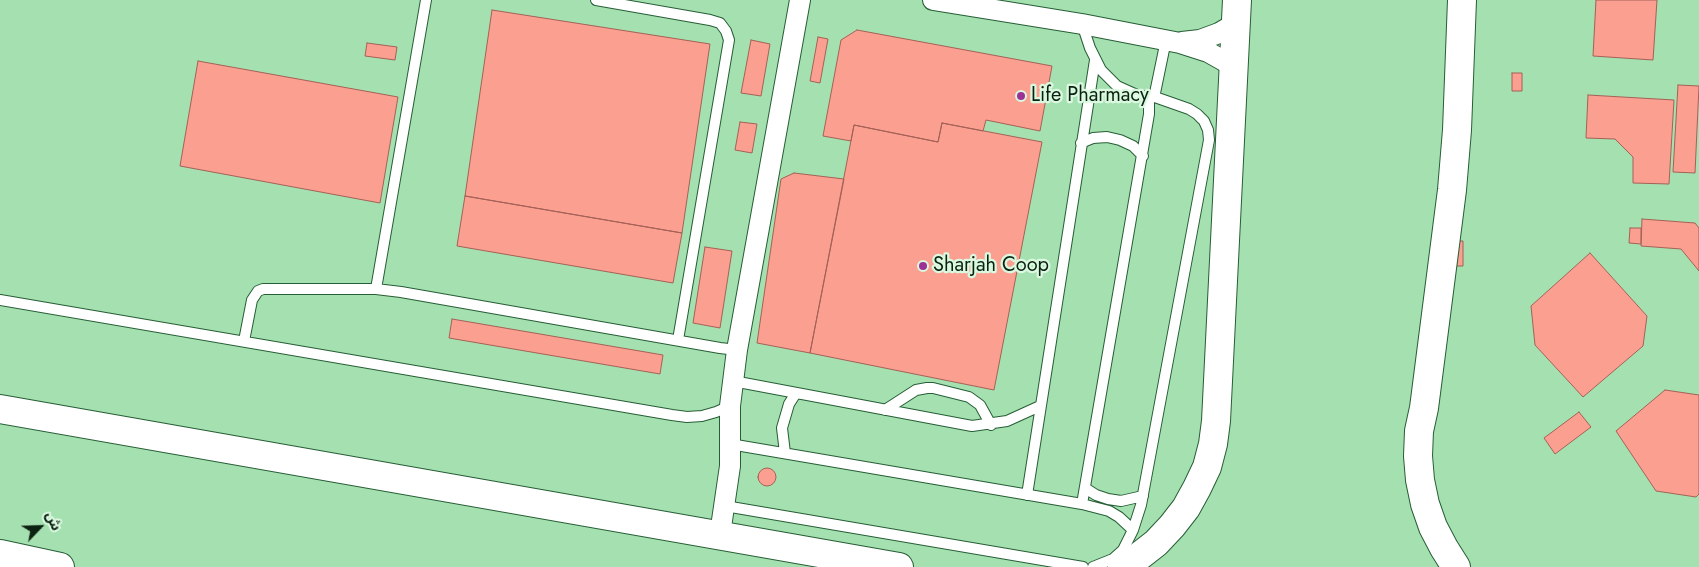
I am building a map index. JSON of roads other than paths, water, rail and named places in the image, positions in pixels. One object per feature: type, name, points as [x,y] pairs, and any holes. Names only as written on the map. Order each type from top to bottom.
[{"type":"main road","points":[[1456,567],[1433,527],[1422,488],[1418,456],[1457,130],[1462,0]]},
{"type":"main road","points":[[1122,567],[1156,543],[1186,508],[1198,488],[1207,467],[1212,444],[1216,421],[1236,12]]},
{"type":"main road","points":[[0,409],[900,567]]},
{"type":"main road","points":[[2,559],[60,567]]},
{"type":"street","points":[[720,534],[730,466],[730,406],[737,350],[800,0]]},
{"type":"street","points":[[933,0],[1173,41],[1208,52],[1233,66]]},
{"type":"street","points":[[1173,41],[1200,40],[1219,33],[1236,12]]},
{"type":"lane","points":[[376,289],[426,0]]},
{"type":"lane","points":[[596,0],[710,20],[720,24],[726,31],[729,40],[678,340]]},
{"type":"lane","points":[[1082,24],[1095,60],[1101,70],[1117,86],[1137,96],[1150,96],[1189,109],[1204,121],[1208,130],[1209,140],[1143,496],[1133,530],[1123,550],[1114,560],[1093,567]]},
{"type":"lane","points":[[1150,96],[1156,91],[1173,41]]},
{"type":"lane","points":[[1027,495],[1095,60]]},
{"type":"lane","points":[[1082,504],[1150,114],[1150,96]]},
{"type":"lane","points":[[1081,143],[1094,138],[1107,137],[1120,140],[1132,146],[1142,156]]},
{"type":"lane","points":[[244,342],[252,300],[258,291],[263,289],[376,289],[737,350]]},
{"type":"lane","points":[[0,300],[672,415],[702,416],[730,406]]},
{"type":"lane","points":[[733,380],[972,426],[1007,421],[1040,406]]},
{"type":"lane","points":[[886,410],[916,390],[933,388],[969,396],[980,405],[991,424]]},
{"type":"lane","points":[[785,453],[782,428],[789,404],[796,393]]},
{"type":"lane","points":[[730,444],[1082,504],[1109,511],[1119,517],[1133,530]]},
{"type":"lane","points":[[1085,488],[1096,495],[1121,501],[1143,496]]},
{"type":"lane","points":[[725,506],[1082,567]]},
{"type":"place","name":"Life Pharmacy","points":[[1021,96]]},
{"type":"place","name":"Sharjah Coop","points":[[923,266]]}]
